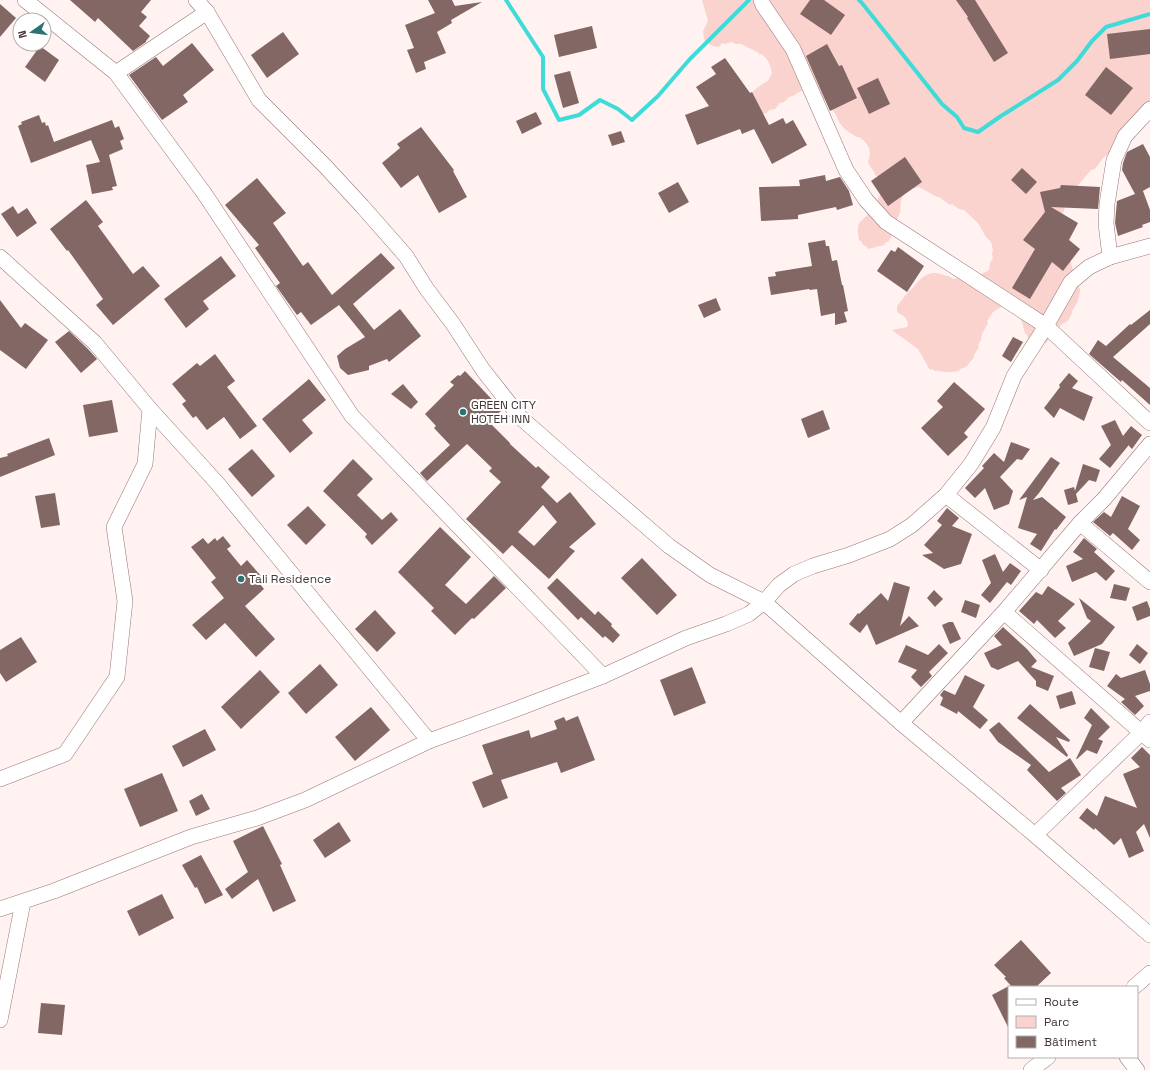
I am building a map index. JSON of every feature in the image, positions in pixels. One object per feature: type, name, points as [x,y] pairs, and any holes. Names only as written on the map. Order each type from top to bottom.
[{"type":"street","points":[[25,0],[116,73],[204,193],[352,416],[603,676]]},
{"type":"street","points":[[196,0],[206,12],[259,100],[330,172],[406,256],[426,288],[453,324],[483,370],[520,417],[669,546],[710,575],[764,602],[901,723],[1035,835],[1150,935]]},
{"type":"street","points":[[761,0],[793,49],[846,170],[866,200],[886,222],[1046,326],[1150,423]]},
{"type":"street","points":[[116,73],[206,12]]},
{"type":"street","points":[[1110,257],[1106,210],[1114,160],[1125,136],[1150,110]]},
{"type":"street","points":[[0,909],[96,875],[191,837],[257,818],[305,800],[429,741],[603,676],[686,638],[749,614],[764,602],[779,585],[794,574],[890,539],[912,525],[946,495],[971,464],[993,428],[1014,376],[1046,326],[1071,282],[1089,266],[1110,257],[1150,246]]},
{"type":"street","points":[[0,257],[95,343],[150,409],[218,484],[429,741]]},
{"type":"street","points":[[0,779],[65,754],[117,677],[125,601],[114,527],[145,464],[150,409]]},
{"type":"street","points":[[901,723],[1004,612],[1080,523],[1104,499],[1150,444]]},
{"type":"street","points":[[946,495],[1041,570]]},
{"type":"street","points":[[1080,523],[1150,582]]},
{"type":"street","points":[[1004,612],[1147,732],[1035,835]]},
{"type":"street","points":[[0,1020],[23,902]]},
{"type":"street","points":[[1135,986],[1150,973]]},
{"type":"street","points":[[1031,1070],[1047,1058]]},
{"type":"street","points":[[1128,1058],[1137,1070]]},
{"type":"green space","points":[[702,0],[1150,0],[1150,118],[1103,158],[1095,169],[1091,170],[1066,199],[1063,213],[1069,256],[1080,290],[1078,301],[1068,321],[1062,324],[1046,343],[1029,343],[1020,318],[1013,311],[1003,305],[993,312],[987,321],[988,323],[978,345],[979,347],[974,357],[966,367],[960,369],[959,371],[953,372],[930,370],[918,349],[892,330],[907,327],[908,324],[905,318],[897,312],[897,306],[910,290],[928,274],[937,273],[953,279],[959,279],[976,277],[989,270],[990,263],[993,258],[991,242],[986,237],[978,223],[964,210],[959,209],[952,204],[950,205],[939,197],[919,187],[905,192],[901,200],[900,213],[894,225],[894,232],[888,242],[884,245],[868,249],[862,244],[859,240],[858,225],[867,215],[869,210],[871,210],[882,192],[878,176],[875,175],[868,161],[870,154],[869,148],[859,137],[847,131],[840,124],[836,115],[827,103],[820,96],[811,91],[805,90],[789,97],[784,102],[780,103],[775,109],[769,110],[767,113],[763,114],[751,93],[768,81],[772,73],[769,62],[761,54],[759,55],[759,53],[741,44],[735,44],[732,42],[722,43],[720,46],[716,47],[706,42],[703,31],[708,21]]},
{"type":"building","points":[[70,0],[151,0],[141,12],[147,17],[139,26],[150,36],[146,42],[133,51],[98,18],[95,22]]},
{"type":"building","points":[[428,0],[452,0],[455,6],[482,2],[451,20],[452,23],[437,32],[446,53],[424,62],[426,69],[416,73],[407,50],[414,48],[405,25],[435,13]]},
{"type":"building","points":[[810,0],[824,0],[845,15],[831,35],[800,14]]},
{"type":"building","points":[[956,0],[975,0],[1008,53],[994,62],[967,18],[968,17]]},
{"type":"building","points":[[0,4],[12,14],[12,23],[0,37]]},
{"type":"building","points":[[592,26],[597,48],[559,57],[554,35]]},
{"type":"building","points":[[1150,29],[1150,54],[1110,59],[1107,34]]},
{"type":"building","points":[[283,32],[299,54],[267,78],[251,55]]},
{"type":"building","points":[[192,43],[214,70],[183,95],[188,102],[162,120],[129,75],[156,57],[163,66]]},
{"type":"building","points":[[827,44],[839,66],[842,65],[857,98],[830,111],[806,56]]},
{"type":"building","points":[[36,52],[48,52],[59,60],[45,82],[25,67]]},
{"type":"building","points":[[725,58],[750,93],[752,92],[769,125],[783,118],[786,124],[793,120],[807,145],[772,164],[754,129],[742,134],[740,129],[697,145],[685,115],[709,106],[696,87],[716,74],[711,67]]},
{"type":"building","points":[[1106,67],[1133,88],[1111,115],[1085,95]]},
{"type":"building","points":[[570,71],[579,103],[563,108],[554,75]]},
{"type":"building","points":[[878,78],[890,104],[869,114],[857,88]]},
{"type":"building","points":[[536,112],[542,124],[522,134],[516,121]]},
{"type":"building","points":[[39,115],[42,123],[45,122],[46,126],[48,125],[54,142],[112,120],[115,128],[119,126],[124,139],[120,141],[123,149],[109,155],[117,186],[112,187],[113,190],[92,194],[86,165],[100,162],[91,140],[31,163],[18,126],[22,124],[21,122]]},
{"type":"building","points":[[421,127],[454,170],[453,171],[467,197],[439,213],[418,175],[401,188],[382,163],[400,148],[397,144]]},
{"type":"building","points":[[621,131],[625,142],[612,146],[608,135]]},
{"type":"building","points":[[1143,144],[1150,157],[1150,187],[1141,192],[1143,191],[1150,210],[1150,222],[1142,225],[1143,227],[1118,236],[1115,223],[1117,201],[1135,194],[1122,170],[1123,163],[1127,152]]},
{"type":"building","points":[[905,157],[922,182],[888,206],[871,181]]},
{"type":"building","points":[[1022,168],[1037,182],[1026,194],[1011,180]]},
{"type":"building","points":[[825,175],[826,181],[840,177],[849,191],[853,205],[837,210],[836,207],[798,215],[798,219],[761,221],[759,187],[800,186],[799,180]]},
{"type":"building","points":[[257,178],[286,213],[273,223],[303,266],[308,262],[332,295],[381,253],[395,268],[353,304],[374,330],[400,309],[421,336],[389,362],[387,359],[369,366],[369,370],[348,375],[340,368],[337,356],[345,349],[365,337],[339,305],[311,325],[301,312],[297,315],[276,286],[280,283],[255,248],[259,245],[225,205]]},
{"type":"building","points":[[678,182],[689,202],[669,213],[658,193]]},
{"type":"building","points":[[1061,185],[1100,187],[1098,209],[1051,207],[1078,223],[1069,240],[1080,249],[1063,271],[1052,262],[1030,299],[1012,288],[1035,249],[1023,240],[1045,212],[1040,192],[1060,188]]},
{"type":"building","points":[[86,200],[103,222],[98,226],[133,274],[143,266],[160,286],[113,325],[96,305],[103,299],[68,250],[67,251],[50,229]]},
{"type":"building","points":[[13,206],[18,214],[27,208],[37,223],[17,237],[1,214]]},
{"type":"building","points":[[825,240],[826,246],[829,246],[832,261],[837,260],[848,311],[844,312],[847,322],[835,325],[835,313],[821,316],[817,289],[771,295],[768,277],[776,276],[775,272],[812,266],[808,243]]},
{"type":"building","points":[[898,247],[924,266],[907,292],[877,271],[891,250],[895,252]]},
{"type":"building","points":[[221,256],[236,276],[203,301],[209,309],[186,328],[164,299]]},
{"type":"building","points":[[716,298],[721,310],[704,318],[698,305]]},
{"type":"building","points":[[0,300],[21,328],[25,323],[48,340],[26,369],[0,350]]},
{"type":"building","points":[[1150,310],[1150,324],[1113,357],[1150,388],[1150,405],[1122,380],[1121,382],[1089,354],[1098,340],[1106,346],[1130,324],[1131,325]]},
{"type":"building","points":[[69,331],[97,359],[81,373],[55,342]]},
{"type":"building","points":[[1013,337],[1023,342],[1011,362],[1002,356]]},
{"type":"building","points":[[215,354],[235,381],[227,387],[257,426],[240,439],[224,417],[207,430],[196,416],[193,418],[182,404],[186,401],[172,384],[197,363],[200,366]]},
{"type":"building","points":[[465,371],[502,410],[489,422],[536,468],[538,466],[550,477],[541,487],[557,503],[570,492],[596,524],[569,547],[575,551],[549,579],[512,545],[503,554],[466,519],[501,482],[489,471],[492,468],[467,444],[427,481],[420,473],[450,445],[434,428],[436,426],[425,414],[454,385],[450,382],[458,375],[460,376]],"holes":[[[543,505],[557,522],[534,546],[518,532]]]},
{"type":"building","points":[[1069,373],[1078,381],[1072,388],[1093,397],[1084,421],[1060,408],[1054,418],[1044,408]]},
{"type":"building","points":[[309,379],[326,400],[302,420],[313,433],[290,453],[262,419]]},
{"type":"building","points":[[954,382],[985,409],[964,433],[968,437],[948,456],[921,428],[943,407],[937,401]]},
{"type":"building","points":[[403,384],[418,402],[411,409],[391,394]]},
{"type":"building","points":[[112,400],[118,432],[89,437],[83,405]]},
{"type":"building","points":[[823,410],[830,429],[808,438],[801,419]]},
{"type":"building","points":[[1115,420],[1123,436],[1131,426],[1142,435],[1132,449],[1128,445],[1110,468],[1099,459],[1111,445],[1101,426]]},
{"type":"building","points":[[49,438],[55,455],[0,477],[0,458]]},
{"type":"building","points":[[1011,442],[1030,449],[1022,460],[1017,459],[1000,477],[1013,491],[1009,504],[994,510],[985,488],[975,498],[965,488],[984,468],[982,466],[994,453],[1004,462]]},
{"type":"building","points":[[252,449],[275,476],[252,497],[228,469]]},
{"type":"building","points":[[1051,457],[1060,463],[1033,500],[1042,497],[1066,517],[1056,530],[1055,529],[1041,551],[1030,544],[1037,534],[1018,528],[1027,497],[1019,500]]},
{"type":"building","points":[[353,459],[373,479],[357,495],[382,520],[391,512],[398,520],[372,545],[365,537],[367,534],[323,491]]},
{"type":"building","points":[[1083,464],[1100,470],[1096,482],[1089,480],[1076,494],[1078,502],[1068,505],[1064,490],[1074,487],[1075,491]]},
{"type":"building","points":[[55,493],[60,525],[41,528],[35,496]]},
{"type":"building","points":[[1122,496],[1140,506],[1128,529],[1140,540],[1132,550],[1113,533],[1110,536],[1093,522],[1104,512],[1111,517]]},
{"type":"building","points":[[308,506],[326,525],[306,545],[287,525]]},
{"type":"building","points":[[947,508],[959,518],[952,526],[972,534],[961,564],[944,569],[922,555],[933,553],[924,545],[942,525],[937,521]]},
{"type":"building","points":[[440,527],[471,557],[445,585],[466,604],[494,576],[506,588],[455,635],[431,611],[434,608],[398,572]]},
{"type":"building","points":[[223,536],[231,546],[227,549],[241,566],[247,560],[261,576],[257,580],[264,589],[245,606],[275,639],[256,657],[225,623],[206,640],[192,625],[224,598],[211,582],[216,578],[191,547],[203,538],[208,544],[215,538],[217,541]]},
{"type":"building","points":[[1084,538],[1097,549],[1094,552],[1115,571],[1106,581],[1096,572],[1072,582],[1066,566],[1083,559],[1073,552]]},
{"type":"building","points":[[995,554],[1003,572],[1010,563],[1021,571],[1011,585],[1007,582],[990,603],[981,595],[991,583],[982,560]]},
{"type":"building","points":[[642,558],[677,595],[657,615],[621,578]]},
{"type":"building","points":[[557,578],[595,615],[598,611],[612,624],[611,626],[620,635],[613,643],[605,636],[603,638],[581,617],[578,620],[547,588]]},
{"type":"building","points":[[894,582],[910,587],[900,626],[909,616],[919,626],[876,645],[867,624],[860,633],[849,624],[858,613],[859,614],[881,593],[888,601]]},
{"type":"building","points":[[1114,584],[1130,588],[1126,601],[1110,598]]},
{"type":"building","points":[[1048,586],[1075,604],[1058,621],[1066,628],[1055,638],[1037,620],[1034,624],[1019,611],[1036,592],[1042,595]]},
{"type":"building","points":[[934,590],[943,599],[935,607],[927,598]]},
{"type":"building","points":[[1079,598],[1115,627],[1102,644],[1074,656],[1068,643],[1091,621],[1087,618]]},
{"type":"building","points":[[965,600],[980,605],[976,618],[961,612]]},
{"type":"building","points":[[1147,601],[1150,609],[1150,616],[1137,621],[1132,607]]},
{"type":"building","points":[[375,610],[396,633],[377,652],[355,629]]},
{"type":"building","points":[[953,622],[961,639],[950,644],[942,625]]},
{"type":"building","points":[[1003,627],[1027,649],[1037,661],[1031,667],[1054,676],[1048,691],[1036,686],[1036,681],[1018,661],[998,670],[991,667],[984,653],[1002,645],[994,636]]},
{"type":"building","points":[[21,637],[37,662],[6,682],[0,673],[0,650]]},
{"type":"building","points":[[939,644],[948,653],[929,672],[932,676],[921,687],[911,677],[917,670],[898,662],[906,645],[928,655]]},
{"type":"building","points":[[1137,644],[1148,653],[1140,664],[1129,655]]},
{"type":"building","points":[[1095,648],[1110,652],[1104,671],[1089,667]]},
{"type":"building","points":[[320,664],[338,685],[306,714],[288,693]]},
{"type":"building","points":[[692,667],[706,703],[674,716],[660,680]]},
{"type":"building","points":[[260,670],[280,692],[241,729],[221,707]]},
{"type":"building","points":[[1145,670],[1150,684],[1150,691],[1135,696],[1144,706],[1135,715],[1121,702],[1125,699],[1107,686],[1116,674],[1121,678]]},
{"type":"building","points":[[965,675],[985,685],[973,707],[988,720],[980,729],[958,711],[957,714],[940,705],[943,698],[940,695],[944,690],[955,695]]},
{"type":"building","points":[[1072,691],[1076,704],[1060,709],[1056,696]]},
{"type":"building","points":[[1030,704],[1070,740],[1069,742],[1056,737],[1068,755],[1067,757],[1017,718]]},
{"type":"building","points":[[371,707],[390,730],[355,761],[335,737]]},
{"type":"building","points":[[1091,708],[1110,727],[1098,739],[1103,741],[1097,754],[1087,750],[1076,759],[1092,725],[1084,718]]},
{"type":"building","points":[[578,716],[595,760],[561,773],[557,762],[501,780],[508,798],[483,808],[472,782],[493,774],[482,745],[529,730],[531,738],[557,729],[554,721],[564,717],[566,721]]},
{"type":"building","points":[[999,722],[1049,772],[1070,758],[1081,775],[1061,788],[1066,793],[1057,801],[1027,770],[1031,765],[998,742],[989,730]]},
{"type":"building","points":[[205,729],[216,750],[183,767],[172,746]]},
{"type":"building","points":[[1142,747],[1150,755],[1150,838],[1144,824],[1136,832],[1144,851],[1129,858],[1121,838],[1114,845],[1095,828],[1094,830],[1079,818],[1087,808],[1097,816],[1105,796],[1137,808],[1123,774],[1140,767],[1131,758]]},
{"type":"building","points":[[162,773],[178,811],[140,827],[124,789]]},
{"type":"building","points":[[202,794],[210,809],[196,816],[189,801]]},
{"type":"building","points":[[339,822],[351,841],[325,858],[313,840]]},
{"type":"building","points":[[263,826],[282,864],[280,865],[296,901],[273,912],[258,879],[232,899],[225,889],[248,872],[233,841]]},
{"type":"building","points":[[201,855],[223,895],[205,904],[197,887],[195,888],[182,865]]},
{"type":"building","points":[[162,894],[174,918],[139,936],[127,911]]},
{"type":"building","points":[[1021,940],[1051,973],[1037,986],[1011,986],[1004,978],[1006,977],[994,965]]},
{"type":"building","points":[[1008,987],[1008,1027],[992,995]]},
{"type":"building","points":[[41,1003],[65,1005],[62,1035],[38,1033]]},
{"type":"waterway","points":[[506,0],[543,57],[543,89],[559,120],[579,115],[600,100],[618,109],[632,120],[658,96],[689,60],[749,0]]},
{"type":"waterway","points":[[859,0],[942,104],[957,117],[964,128],[978,132],[1058,80],[1077,61],[1092,41],[1106,27],[1150,14]]},
{"type":"place","name":"GREEN CITY HOTEH INN","points":[[463,412]]},
{"type":"place","name":"Tali Residence","points":[[241,579]]}]
